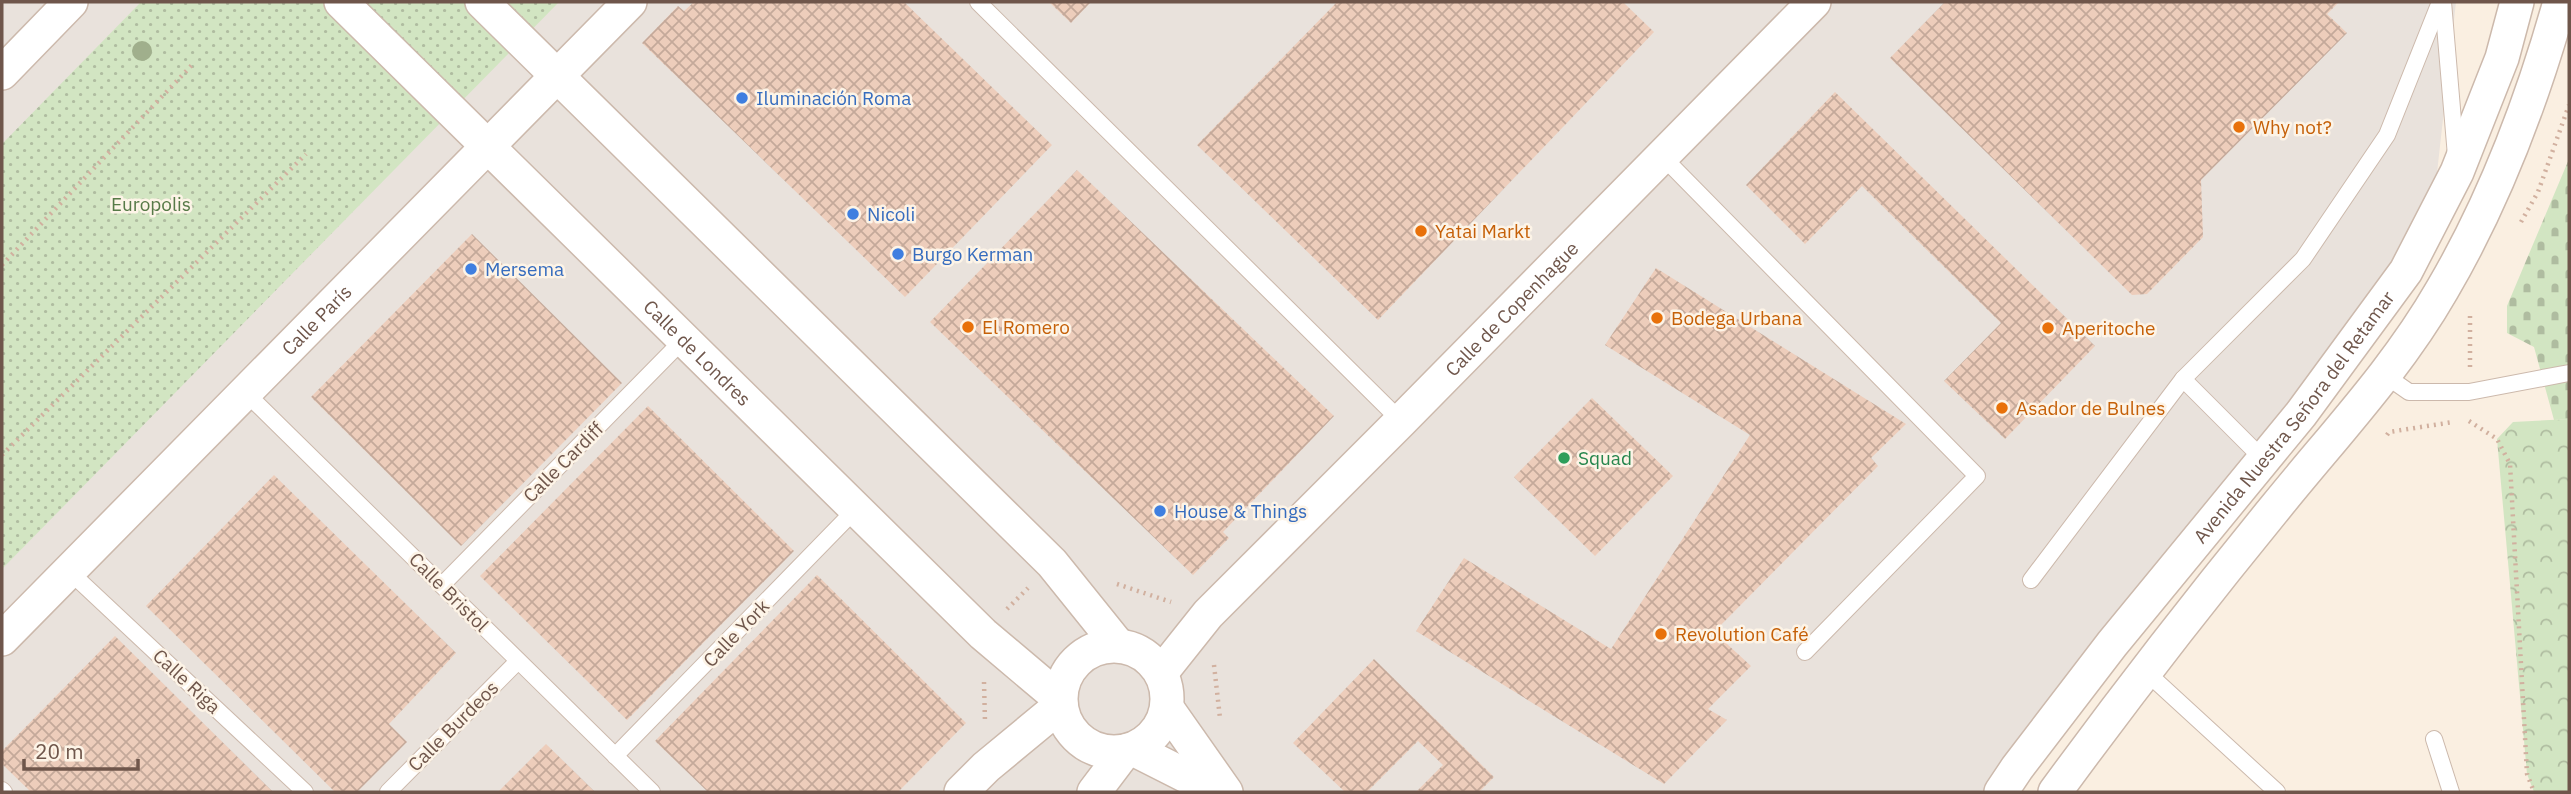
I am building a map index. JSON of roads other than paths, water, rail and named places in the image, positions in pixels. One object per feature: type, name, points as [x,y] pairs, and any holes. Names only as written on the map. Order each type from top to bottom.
[{"type":"street","points":[[2,73],[71,2]]},
{"type":"street","name":"Calle de Londres","points":[[341,2],[984,634],[1061,702]]},
{"type":"street","points":[[482,2],[1052,563],[1127,647],[1150,659],[1161,673],[1167,690],[1167,708],[1161,725],[1149,740],[1129,750],[1107,752],[1090,747],[1076,736],[1066,722],[1061,702],[1065,678],[1077,660],[1096,648],[1127,647]]},
{"type":"street","name":"Calle París","points":[[2,639],[630,2]]},
{"type":"street","name":"Calle de Copenhague","points":[[1161,673],[1208,614],[1814,2]]},
{"type":"street","name":"Avenida Nuestra Señora del Retamar","points":[[2001,792],[2112,644],[2349,352],[2406,271],[2457,172],[2502,58],[2516,2]]},
{"type":"street","name":"Avenida Nuestra Señora del Retamar","points":[[2055,792],[2144,670],[2385,376],[2442,290],[2493,190],[2541,70],[2560,2]]},
{"type":"street","name":"Calle de Copenhague","points":[[1127,647],[1208,614]]},
{"type":"street","points":[[961,792],[1061,702]]},
{"type":"street","points":[[1167,708],[1226,792]]},
{"type":"street","points":[[1094,792],[1129,750]]},
{"type":"street","points":[[1129,750],[1218,792]]},
{"type":"lane","points":[[978,2],[1401,421]]},
{"type":"lane","points":[[2441,2],[2457,172]]},
{"type":"lane","points":[[2031,580],[2183,379],[2311,248],[2387,135],[2441,2]]},
{"type":"lane","points":[[1662,156],[1977,476],[1805,652]]},
{"type":"lane","name":"Calle Cardiff","points":[[442,585],[684,339]]},
{"type":"lane","points":[[2385,376],[2409,392],[2469,392],[2569,373]]},
{"type":"lane","points":[[2183,379],[2264,460]]},
{"type":"lane","name":"Calle Bristol","points":[[245,392],[652,792]]},
{"type":"lane","name":"Calle York","points":[[615,756],[856,509]]},
{"type":"lane","name":"Calle Riga","points":[[69,570],[305,792]]},
{"type":"lane","name":"Calle Burdeos","points":[[388,792],[518,661]]},
{"type":"lane","points":[[2144,670],[2277,792]]},
{"type":"lane","points":[[2434,739],[2451,792]]},
{"type":"place","name":"Iluminación Roma","points":[[742,98]]},
{"type":"place","name":"Why not?","points":[[2239,127]]},
{"type":"place","name":"Nicoli","points":[[853,214]]},
{"type":"place","name":"Yatai Markt","points":[[1421,231]]},
{"type":"place","name":"Burgo Kerman","points":[[898,254]]},
{"type":"place","name":"Mersema","points":[[471,269]]},
{"type":"place","name":"Bodega Urbana","points":[[1657,318]]},
{"type":"place","name":"El Romero","points":[[968,327]]},
{"type":"place","name":"Aperitoche","points":[[2048,328]]},
{"type":"place","name":"Asador de Bulnes","points":[[2002,408]]},
{"type":"place","name":"Squad","points":[[1564,458]]},
{"type":"place","name":"House & Things","points":[[1160,511]]},
{"type":"place","name":"Revolution Café","points":[[1661,634]]},
{"type":"park label","name":"Europolis","points":[[151,204]]}]
